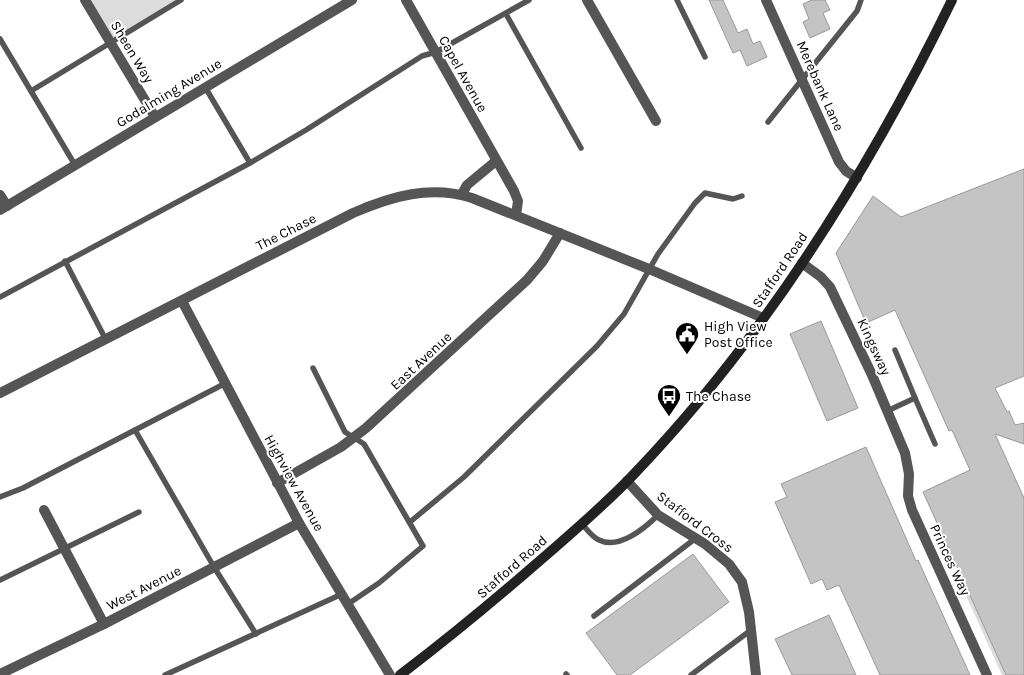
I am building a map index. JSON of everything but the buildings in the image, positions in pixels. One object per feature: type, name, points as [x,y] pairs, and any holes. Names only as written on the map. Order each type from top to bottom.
[{"type":"main road","name":"Stafford Road","points":[[400,675],[491,603],[582,524],[627,481],[738,353],[802,263],[857,178],[952,0]]},
{"type":"street","name":"Sheen Way","points":[[85,0],[155,117]]},
{"type":"street","name":"Godalming Avenue","points":[[3,208],[352,0]]},
{"type":"street","name":"Capel Avenue","points":[[406,0],[518,198],[516,215]]},
{"type":"street","points":[[587,0],[656,120]]},
{"type":"street","name":"Merebank Lane","points":[[766,0],[839,162],[846,171],[857,178]]},
{"type":"street","points":[[462,194],[467,185],[496,161]]},
{"type":"street","name":"The Chase","points":[[0,393],[345,217],[384,200],[423,191],[462,194],[649,269],[764,318]]},
{"type":"street","points":[[0,195],[3,208]]},
{"type":"street","name":"East Avenue","points":[[278,483],[355,438],[528,280],[547,256],[560,233]]},
{"type":"street","name":"Kingsway","points":[[802,263],[821,277],[837,299],[905,453]]},
{"type":"street","name":"Highview Avenue","points":[[182,301],[224,384],[299,523],[390,675]]},
{"type":"street","name":"Princes Way","points":[[905,453],[909,474],[908,496],[912,510],[987,675]]},
{"type":"street","name":"Stafford Cross","points":[[627,481],[658,515],[705,544],[729,564],[742,582],[749,612],[756,675]]},
{"type":"street","points":[[44,510],[104,624]]},
{"type":"street","name":"West Avenue","points":[[0,674],[104,624],[299,523]]},
{"type":"lane","points":[[31,91],[181,0]]},
{"type":"lane","points":[[0,297],[250,162],[306,130],[422,56],[436,52],[529,0]]},
{"type":"lane","points":[[677,0],[705,57]]},
{"type":"lane","points":[[768,122],[857,11],[861,0]]},
{"type":"lane","points":[[506,14],[581,148]]},
{"type":"lane","points":[[0,39],[74,165]]},
{"type":"lane","points":[[206,87],[250,162]]},
{"type":"lane","points":[[410,522],[470,472],[597,346],[624,314],[649,269],[684,218],[705,193],[733,200],[742,196]]},
{"type":"lane","points":[[65,261],[106,340]]},
{"type":"lane","points":[[895,350],[935,444]]},
{"type":"lane","points":[[313,368],[345,432],[364,444],[424,546],[379,583],[348,604]]},
{"type":"lane","points":[[0,497],[23,488],[224,384]]},
{"type":"lane","points":[[887,411],[915,398]]},
{"type":"lane","points":[[135,430],[214,567],[256,634]]},
{"type":"lane","points":[[0,580],[139,512]]},
{"type":"lane","points":[[582,524],[598,540],[617,542],[631,535],[658,515]]},
{"type":"lane","points":[[594,616],[696,538]]},
{"type":"lane","points":[[165,675],[342,594]]},
{"type":"lane","points":[[691,675],[751,630]]},
{"type":"shaded area","points":[[85,0],[180,0],[110,43]]},
{"type":"shaded area","points":[[961,577],[1006,675],[1002,675],[958,578]]},
{"type":"place","name":"High View Post Office","points":[[687,355]]},
{"type":"place","name":"The Chase","points":[[669,417]]}]
